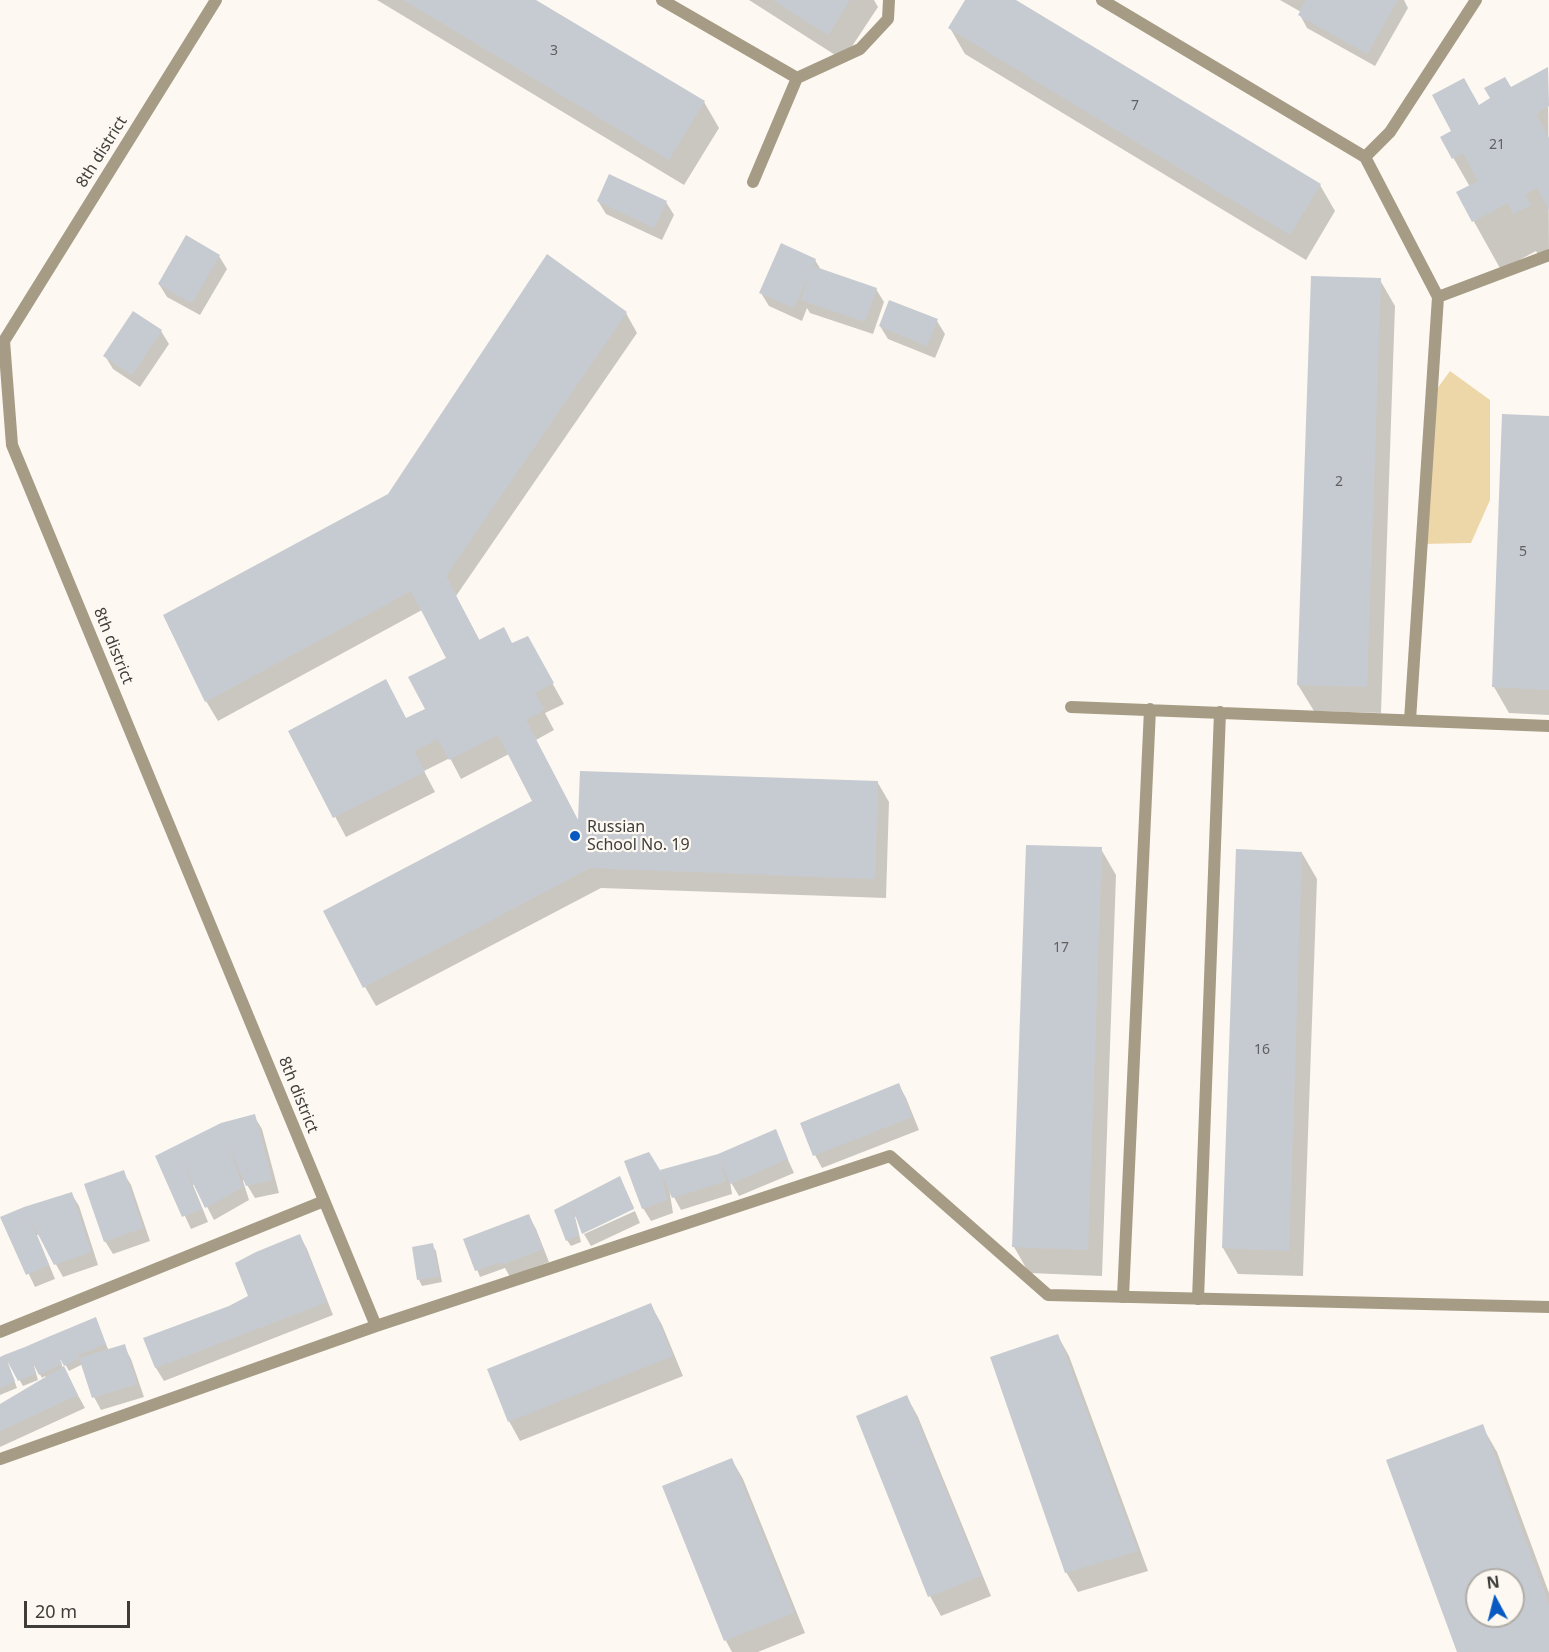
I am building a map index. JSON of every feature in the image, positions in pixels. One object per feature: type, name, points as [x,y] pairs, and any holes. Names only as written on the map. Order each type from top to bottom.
[{"type":"street","name":"8th district","points":[[216,0],[4,341],[12,444],[376,1326]]},
{"type":"street","points":[[662,0],[796,78]]},
{"type":"street","points":[[753,182],[796,78],[860,49],[888,19],[889,0]]},
{"type":"street","points":[[1102,0],[1365,157],[1438,297],[1410,720]]},
{"type":"street","points":[[1365,157],[1390,132],[1476,0]]},
{"type":"street","points":[[1438,297],[1549,255]]},
{"type":"street","points":[[1071,707],[1549,726]]},
{"type":"street","points":[[1123,1297],[1150,709]]},
{"type":"street","points":[[1198,1299],[1220,712]]},
{"type":"street","points":[[0,1459],[376,1326],[890,1156],[1048,1295],[1549,1307]]},
{"type":"street","points":[[0,1332],[324,1201]]},
{"type":"shaded area","points":[[1450,371],[1490,400],[1490,500],[1471,543],[1422,544],[1429,400]]},
{"type":"building","points":[[404,0],[536,0],[705,101],[669,160]]},
{"type":"building","points":[[773,0],[850,0],[828,35]]},
{"type":"building","points":[[965,0],[1016,0],[1321,184],[1290,235],[948,28]]},
{"type":"building","points":[[1306,0],[1398,0],[1367,54],[1298,15]]},
{"type":"building","points":[[1548,67],[1549,106],[1536,114],[1549,138],[1549,210],[1537,188],[1525,194],[1531,205],[1513,214],[1508,203],[1472,222],[1456,192],[1478,181],[1463,153],[1452,159],[1440,137],[1451,131],[1432,95],[1464,78],[1479,105],[1490,98],[1484,88],[1505,77],[1511,87]]},
{"type":"building","points":[[609,174],[667,201],[654,228],[597,201]]},
{"type":"building","points":[[186,235],[220,255],[192,303],[158,284]]},
{"type":"building","points":[[781,243],[816,259],[813,266],[877,288],[865,322],[801,300],[811,270],[794,308],[759,293]]},
{"type":"building","points":[[547,254],[627,312],[446,576],[479,640],[504,627],[512,643],[528,636],[554,683],[535,693],[544,710],[526,720],[578,820],[580,771],[878,781],[875,879],[590,868],[363,988],[323,911],[532,801],[498,735],[449,760],[438,739],[414,751],[425,772],[333,818],[288,731],[386,679],[406,718],[425,709],[408,677],[446,658],[411,591],[205,702],[163,615],[388,494]]},
{"type":"building","points":[[1311,276],[1381,278],[1367,687],[1297,685]]},
{"type":"building","points":[[889,300],[938,319],[927,346],[879,326]]},
{"type":"building","points":[[133,311],[162,330],[132,375],[103,356]]},
{"type":"building","points":[[1502,414],[1549,416],[1549,690],[1492,687]]},
{"type":"building","points":[[1026,845],[1102,847],[1088,1250],[1012,1247]]},
{"type":"building","points":[[1236,849],[1302,852],[1289,1251],[1222,1248]]},
{"type":"building","points":[[899,1083],[912,1117],[813,1156],[800,1123]]},
{"type":"building","points":[[255,1114],[272,1180],[246,1186],[226,1138],[243,1187],[205,1208],[180,1156],[202,1209],[182,1217],[155,1156],[221,1123]]},
{"type":"building","points":[[776,1129],[788,1159],[730,1184],[719,1157],[726,1181],[672,1198],[660,1170],[718,1154]]},
{"type":"building","points":[[649,1152],[660,1170],[667,1200],[642,1209],[624,1161]]},
{"type":"building","points":[[124,1170],[143,1228],[104,1242],[84,1184]]},
{"type":"building","points":[[620,1176],[634,1209],[582,1234],[571,1204],[579,1235],[566,1241],[554,1210]]},
{"type":"building","points":[[72,1192],[91,1252],[54,1265],[27,1213],[49,1265],[26,1275],[0,1217]]},
{"type":"building","points":[[529,1214],[543,1249],[501,1265],[500,1262],[475,1271],[463,1239]]},
{"type":"building","points":[[300,1234],[327,1302],[155,1368],[143,1338],[229,1306],[248,1296],[235,1263]]},
{"type":"building","points":[[433,1243],[439,1276],[417,1280],[412,1247]]},
{"type":"building","points":[[651,1303],[673,1356],[508,1422],[487,1369]]},
{"type":"building","points":[[96,1317],[106,1344],[79,1355],[74,1342],[79,1358],[64,1366],[53,1345],[62,1364],[39,1375],[28,1354],[36,1373],[18,1381],[4,1355]]},
{"type":"building","points":[[1058,1334],[1138,1551],[1065,1573],[990,1357]]},
{"type":"building","points":[[125,1344],[137,1384],[92,1398],[79,1358]]},
{"type":"building","points":[[4,1355],[15,1381],[0,1388],[0,1357]]},
{"type":"building","points":[[64,1366],[78,1395],[0,1431],[0,1404]]},
{"type":"building","points":[[907,1395],[981,1576],[928,1597],[856,1416]]},
{"type":"building","points":[[1483,1424],[1549,1604],[1549,1652],[1457,1652],[1386,1460]]},
{"type":"building","points":[[732,1458],[794,1613],[724,1641],[662,1486]]},
{"type":"place","name":"Russian School No. 19","points":[[575,836]]}]
